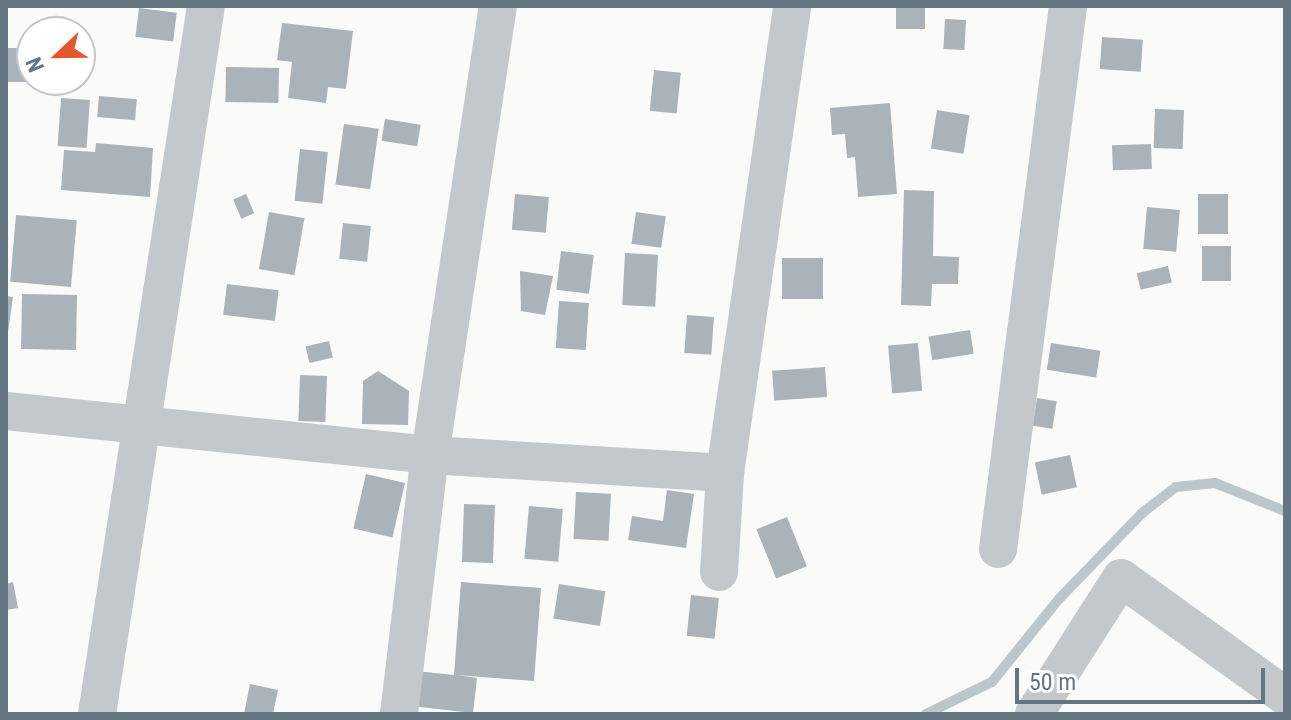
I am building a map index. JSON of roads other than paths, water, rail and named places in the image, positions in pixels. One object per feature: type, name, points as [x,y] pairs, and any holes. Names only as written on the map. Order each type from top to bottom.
[{"type":"street","points":[[97,714],[206,6]]},
{"type":"street","points":[[399,714],[430,455],[498,6]]},
{"type":"street","points":[[719,572],[725,473],[792,6]]},
{"type":"street","points":[[998,549],[1068,6]]},
{"type":"street","points":[[6,411],[430,455],[725,473]]},
{"type":"street","points":[[1034,714],[1121,578],[1285,696]]},
{"type":"waterway","points":[[926,714],[992,682],[1059,599],[1142,513],[1176,487],[1215,483],[1285,511]]}]
